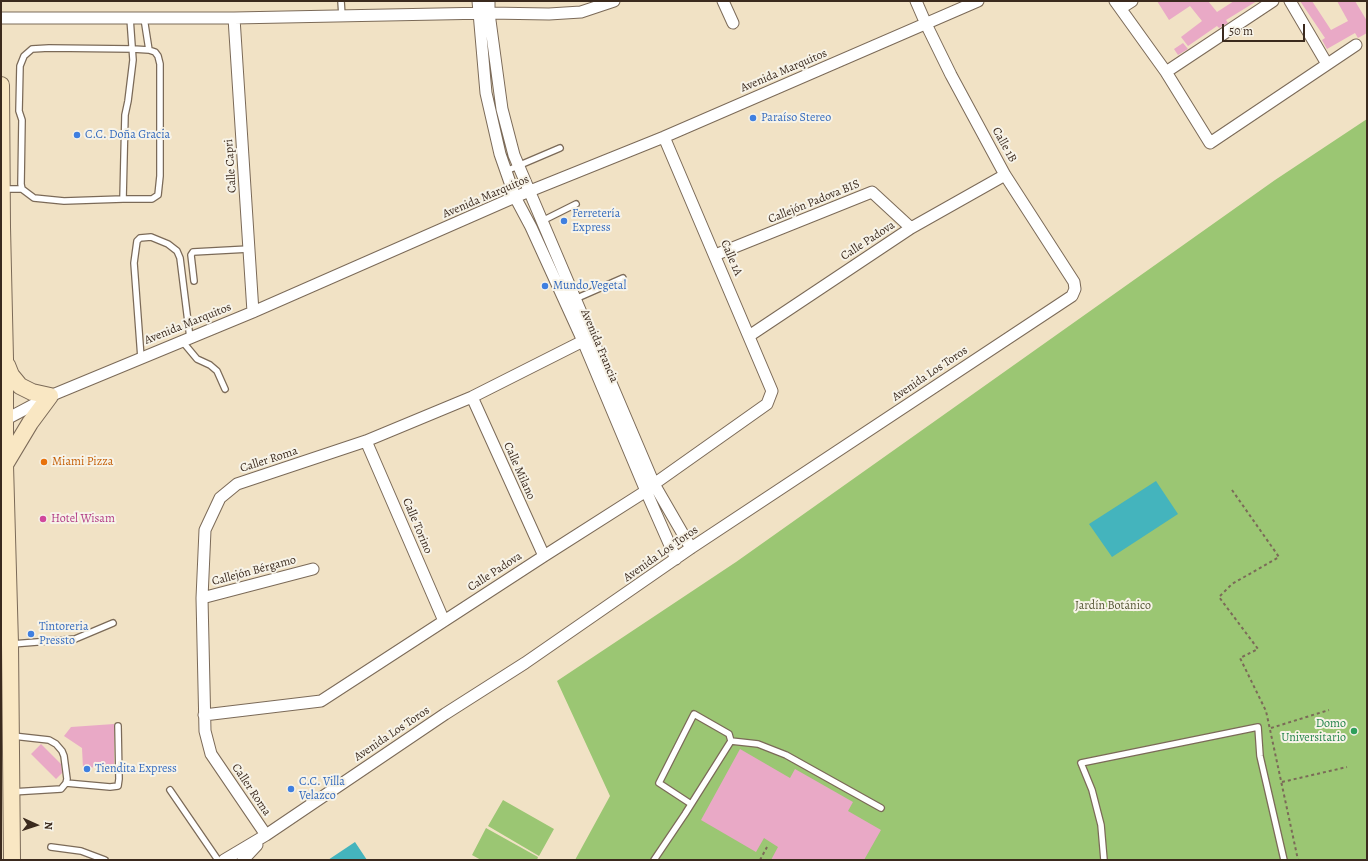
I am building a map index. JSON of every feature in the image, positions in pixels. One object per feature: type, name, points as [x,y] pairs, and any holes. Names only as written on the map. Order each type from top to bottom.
[{"type":"main road","points":[[1,85],[5,359],[3,424],[10,644],[12,860]]},
{"type":"main road","points":[[5,359],[11,375],[20,386],[32,392],[50,396],[30,423],[5,465]]},
{"type":"street","name":"Avenida Francia","points":[[478,1],[483,13],[502,108],[514,155],[575,299],[587,339]]},
{"type":"street","name":"Avenida Francia","points":[[489,1],[483,13],[486,93],[500,154],[516,197],[587,339],[650,488],[676,559]]},
{"type":"street","points":[[1,18],[234,18],[483,13],[550,14],[581,12],[614,1]]},
{"type":"street","points":[[723,1],[733,24]]},
{"type":"street","name":"Calle 1B","points":[[916,1],[950,75],[1005,175],[1074,282],[1075,289],[1072,296]]},
{"type":"street","name":"Avenida Marquitos","points":[[3,424],[50,396],[253,312],[516,197],[664,137],[978,1]]},
{"type":"street","points":[[1132,1],[1118,5],[1166,72],[1210,143],[1356,45]]},
{"type":"street","points":[[1166,72],[1273,1]]},
{"type":"street","points":[[1290,1],[1327,64]]},
{"type":"street","name":"Calle Capri","points":[[234,18],[253,312]]},
{"type":"street","name":"Calle 1A","points":[[664,137],[772,391]]},
{"type":"street","name":"Calle Padova","points":[[749,336],[911,228],[1005,175]]},
{"type":"street","name":"Callejón Padova BIS","points":[[715,255],[872,192],[911,228]]},
{"type":"street","name":"Avenida Los Toros","points":[[266,835],[444,714],[525,663],[691,548],[1072,296]]},
{"type":"street","name":"Caller Roma","points":[[266,835],[211,754],[206,731],[204,715],[202,598],[205,530],[220,498],[237,484],[366,442],[472,397],[587,339]]},
{"type":"street","name":"Calle Padova","points":[[204,715],[322,701],[650,488],[767,404],[772,391]]},
{"type":"street","name":"Calle Milano","points":[[472,397],[544,556]]},
{"type":"street","name":"Calle Torino","points":[[366,442],[444,621]]},
{"type":"street","name":"Avenida Francia","points":[[650,488],[691,548]]},
{"type":"street","name":"Callejón Bérgamo","points":[[202,598],[313,569]]},
{"type":"street","points":[[224,860],[266,835]]},
{"type":"street","points":[[243,860],[266,835]]},
{"type":"lane","points":[[341,1],[342,16]]},
{"type":"lane","points":[[123,198],[125,115],[129,94],[133,50],[130,18]]},
{"type":"lane","points":[[144,18],[149,50]]},
{"type":"lane","points":[[2,189],[22,189],[34,198],[64,200],[123,198],[152,199],[158,195],[160,64],[158,56],[155,52],[149,50],[49,48],[32,49],[24,56],[20,66],[19,111],[22,120],[22,189]]},
{"type":"lane","points":[[506,171],[560,148]]},
{"type":"lane","points":[[542,221],[576,204]]},
{"type":"lane","points":[[141,358],[134,263],[137,241],[140,238],[150,237],[168,244],[177,251],[180,258],[186,340],[198,359],[210,365],[217,371],[225,389]]},
{"type":"lane","points":[[194,281],[191,255],[193,252],[249,249]]},
{"type":"lane","points":[[575,299],[623,278]]},
{"type":"lane","points":[[10,644],[75,639],[113,624]]},
{"type":"lane","points":[[654,860],[691,804],[731,742],[729,734],[694,714],[659,783],[691,804]]},
{"type":"lane","points":[[66,783],[110,787],[118,786],[118,726]]},
{"type":"lane","points":[[1104,860],[1101,825],[1092,790],[1081,764],[1258,727],[1260,756],[1284,860]]},
{"type":"lane","points":[[11,736],[49,740],[56,744],[64,756],[68,779],[61,789],[12,792]]},
{"type":"lane","points":[[731,742],[758,744],[786,755],[881,808]]},
{"type":"lane","points":[[170,790],[218,860]]},
{"type":"lane","points":[[51,847],[81,851],[105,860]]},
{"type":"path","points":[[1232,490],[1279,557],[1232,584],[1218,597],[1258,649],[1240,658],[1266,711],[1271,728],[1298,860]]},
{"type":"path","points":[[1271,728],[1330,710]]},
{"type":"path","points":[[1282,782],[1347,767]]},
{"type":"path","points":[[760,860],[767,847]]},
{"type":"green space","name":"Jardín Botánico","points":[[1367,119],[1367,860],[575,860],[610,796],[557,681],[736,562],[1275,180]]},
{"type":"green space","points":[[503,800],[554,829],[539,856],[488,826]]},
{"type":"green space","points":[[486,828],[538,857],[537,860],[481,860],[472,855]]},
{"type":"water","points":[[1156,481],[1178,514],[1112,557],[1089,524]]},
{"type":"water","points":[[355,842],[367,860],[328,860]]},
{"type":"building","points":[[1157,1],[1208,1],[1217,12],[1234,1],[1257,1],[1226,20],[1228,23],[1219,28],[1217,26],[1188,46],[1181,37],[1202,21],[1190,6],[1169,20]]},
{"type":"building","points":[[1300,1],[1312,1],[1331,30],[1348,21],[1337,1],[1355,1],[1367,21],[1367,33],[1358,38],[1355,33],[1327,49],[1322,40],[1325,38]]},
{"type":"building","points":[[1183,43],[1188,49],[1178,55],[1174,49]]},
{"type":"building","points":[[114,724],[114,766],[83,768],[82,748],[64,736],[71,727]]},
{"type":"building","points":[[41,744],[61,764],[62,773],[56,779],[31,754]]},
{"type":"building","points":[[740,749],[790,778],[795,769],[853,802],[848,811],[881,830],[864,860],[771,860],[778,847],[764,838],[756,852],[701,820]]},
{"type":"place","name":"Paraíso Stereo","points":[[753,118]]},
{"type":"place","name":"C.C. Doña Gracia","points":[[77,135]]},
{"type":"place","name":"Ferretería Express","points":[[564,221]]},
{"type":"place","name":"Mundo Vegetal","points":[[545,286]]},
{"type":"place","name":"Miami Pizza","points":[[44,462]]},
{"type":"place","name":"Hotel Wisam","points":[[43,519]]},
{"type":"place","name":"Tintoreria Pressto","points":[[31,634]]},
{"type":"place","name":"Domo Universitario","points":[[1354,731]]},
{"type":"place","name":"Tiendita Express","points":[[87,769]]},
{"type":"place","name":"C.C. Villa Velazco","points":[[291,789]]}]
